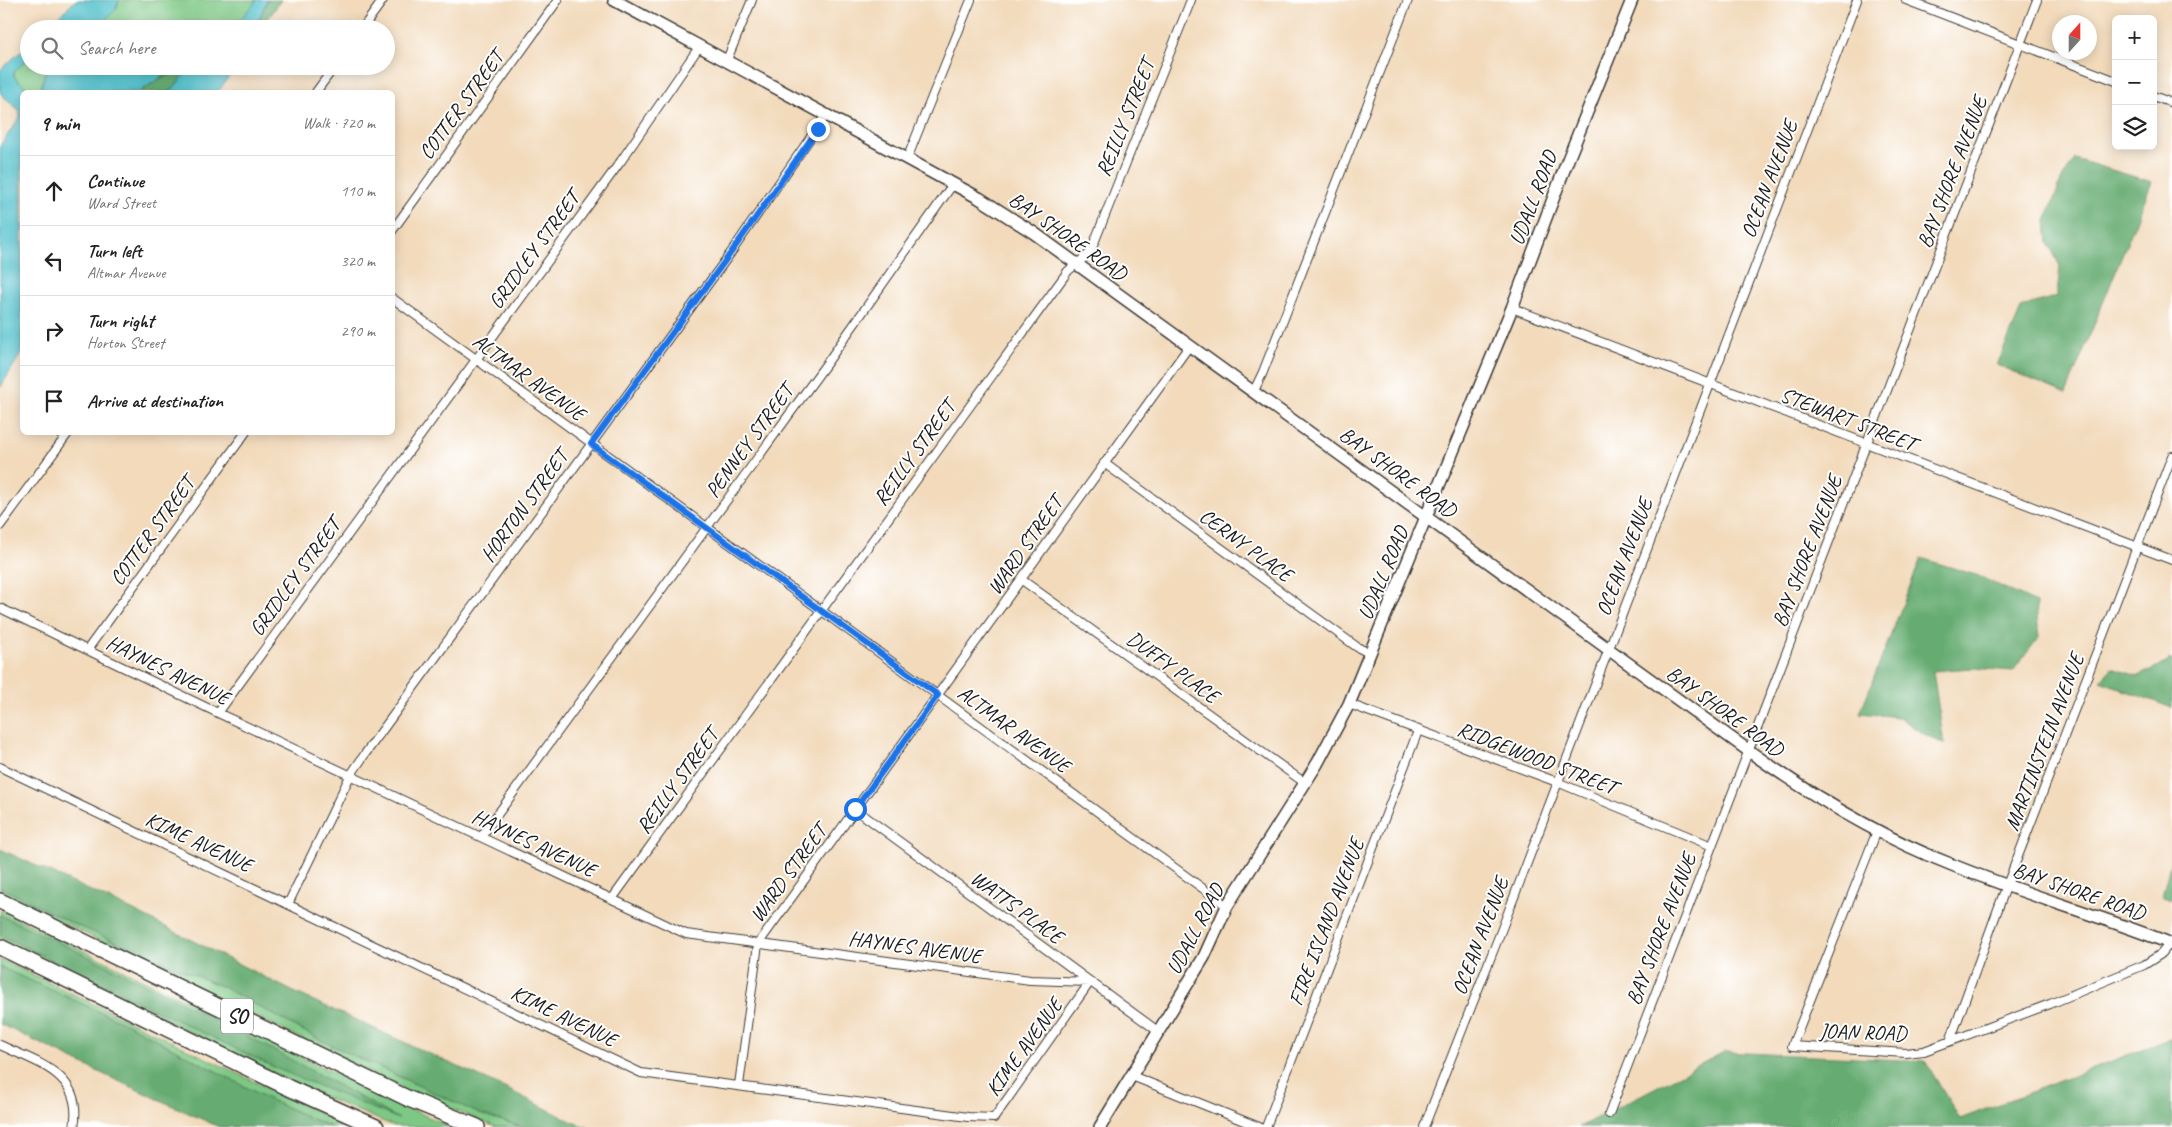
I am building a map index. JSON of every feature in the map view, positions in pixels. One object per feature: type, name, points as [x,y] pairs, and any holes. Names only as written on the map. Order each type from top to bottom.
[{"type":"highway","name":"SO","points":[[0,901],[394,1092],[476,1127]]},
{"type":"highway","name":"SO","points":[[0,947],[274,1081],[376,1127]]},
{"type":"main road","name":"BAY SHORE ROAD","points":[[614,0],[1007,215],[1078,263],[1608,649],[1801,787],[1876,831],[1949,864],[2096,915],[2171,944]]},
{"type":"main road","name":"UDALL ROAD","points":[[1100,1127],[1204,957],[1227,906],[1304,783],[1349,704],[1512,308],[1567,162],[1632,0]]},
{"type":"street","points":[[369,20],[383,0]]},
{"type":"street","name":"COTTER STREET","points":[[395,227],[558,0]]},
{"type":"street","points":[[726,62],[752,0]]},
{"type":"street","points":[[906,159],[971,0]]},
{"type":"street","name":"REILLY STREET","points":[[612,899],[1063,278],[1092,248],[1191,0]]},
{"type":"street","points":[[1254,391],[1264,372],[1408,0]]},
{"type":"street","name":"OCEAN AVENUE","points":[[1424,1127],[1857,0]]},
{"type":"street","points":[[1906,0],[2112,79]]},
{"type":"street","name":"BAY SHORE AVENUE","points":[[1609,1114],[2037,0]]},
{"type":"street","name":"GRIDLEY STREET","points":[[218,713],[621,161],[699,47]]},
{"type":"street","points":[[317,90],[328,75]]},
{"type":"street","points":[[2157,97],[2172,103]]},
{"type":"street","name":"HORTON STREET","points":[[288,904],[350,776],[730,254],[826,115]]},
{"type":"street","name":"PENNEY STREET","points":[[482,837],[707,528],[953,184]]},
{"type":"street","name":"ALTMAR AVENUE","points":[[395,300],[1227,906]]},
{"type":"street","name":"STEWART STREET","points":[[1512,308],[2172,560]]},
{"type":"street","name":"WARD STREET","points":[[739,1085],[758,944],[1022,580],[1190,344]]},
{"type":"street","points":[[0,526],[67,435]]},
{"type":"street","name":"COTTER STREET","points":[[87,650],[244,435]]},
{"type":"street","name":"MARTINSTEIN AVENUE","points":[[1950,1041],[2172,456]]},
{"type":"street","name":"CERNY PLACE","points":[[1104,463],[1357,647],[1369,653]]},
{"type":"street","name":"DUFFY PLACE","points":[[1022,580],[1304,783]]},
{"type":"street","name":"HAYNES AVENUE","points":[[0,608],[350,776],[686,934],[1030,980],[1090,982]]},
{"type":"street","name":"RIDGEWOOD STREET","points":[[1349,704],[1557,782],[1712,846]]},
{"type":"street","name":"FIRE ISLAND AVENUE","points":[[1266,1127],[1418,731]]},
{"type":"street","name":"KIME AVENUE","points":[[0,767],[642,1073],[968,1117],[994,1118],[1090,982]]},
{"type":"street","name":"WATTS PLACE","points":[[855,809],[1159,1032]]},
{"type":"street","name":"JOAN ROAD","points":[[1876,831],[1792,1046],[1906,1053],[1924,1051],[2050,1004],[2144,965],[2171,944]]},
{"type":"street","points":[[0,1045],[55,1070],[75,1098],[76,1116],[74,1127]]},
{"type":"street","points":[[1132,1076],[1244,1124],[1259,1127]]},
{"type":"green space","points":[[119,0],[257,0],[239,20],[105,20],[116,9]]},
{"type":"green space","points":[[267,0],[281,0],[267,20],[259,20]]},
{"type":"green space","points":[[20,66],[20,75],[45,75],[41,90],[28,90],[14,77],[14,72]]},
{"type":"green space","points":[[169,75],[184,75],[172,90],[143,89]]},
{"type":"green space","points":[[2075,159],[2152,182],[2066,394],[1997,365],[2022,307],[2057,296],[2060,266],[2048,243],[2046,221],[2061,181]]},
{"type":"green space","points":[[1921,558],[1979,576],[2036,603],[2039,637],[2013,671],[1973,668],[1933,671],[1944,744],[1922,733],[1899,717],[1860,713]]},
{"type":"green space","points":[[2172,660],[2172,708],[2100,681],[2112,668],[2138,676]]},
{"type":"green space","points":[[0,849],[132,910],[292,991],[511,1091],[575,1123],[588,1127],[522,1127],[480,1114],[320,1040],[223,987],[76,925],[0,887]]},
{"type":"green space","points":[[2172,857],[2172,900],[2162,896]]},
{"type":"green space","points":[[0,887],[76,925],[223,987],[320,1040],[480,1114],[522,1127],[496,1127],[410,1093],[166,972],[0,893]]},
{"type":"green space","points":[[0,910],[390,1100],[451,1127],[394,1126],[310,1091],[0,939]]},
{"type":"green space","points":[[0,915],[202,1013],[399,1119],[280,1070],[0,935]]},
{"type":"green space","points":[[0,959],[349,1127],[331,1127],[272,1101],[127,1024],[0,967]]},
{"type":"green space","points":[[0,967],[127,1024],[272,1101],[331,1127],[219,1127],[103,1074],[0,1024]]},
{"type":"green space","points":[[2172,1038],[2172,1127],[1579,1127],[1724,1052],[1925,1061],[1960,1119]]},
{"type":"water","points":[[76,0],[119,0],[116,9],[105,20],[55,20]]},
{"type":"water","points":[[257,0],[267,0],[259,20],[239,20]]},
{"type":"water","points":[[20,52],[20,66],[14,72],[14,77],[29,90],[20,90],[20,117],[19,110],[0,93],[0,70]]},
{"type":"water","points":[[45,75],[162,75],[159,79],[142,90],[41,90]]},
{"type":"water","points":[[184,75],[230,75],[219,90],[172,90]]},
{"type":"water","points":[[20,117],[20,355],[0,388],[0,146]]},
{"type":"route","points":[[818,129],[730,254],[591,444],[938,695],[855,809]]}]
